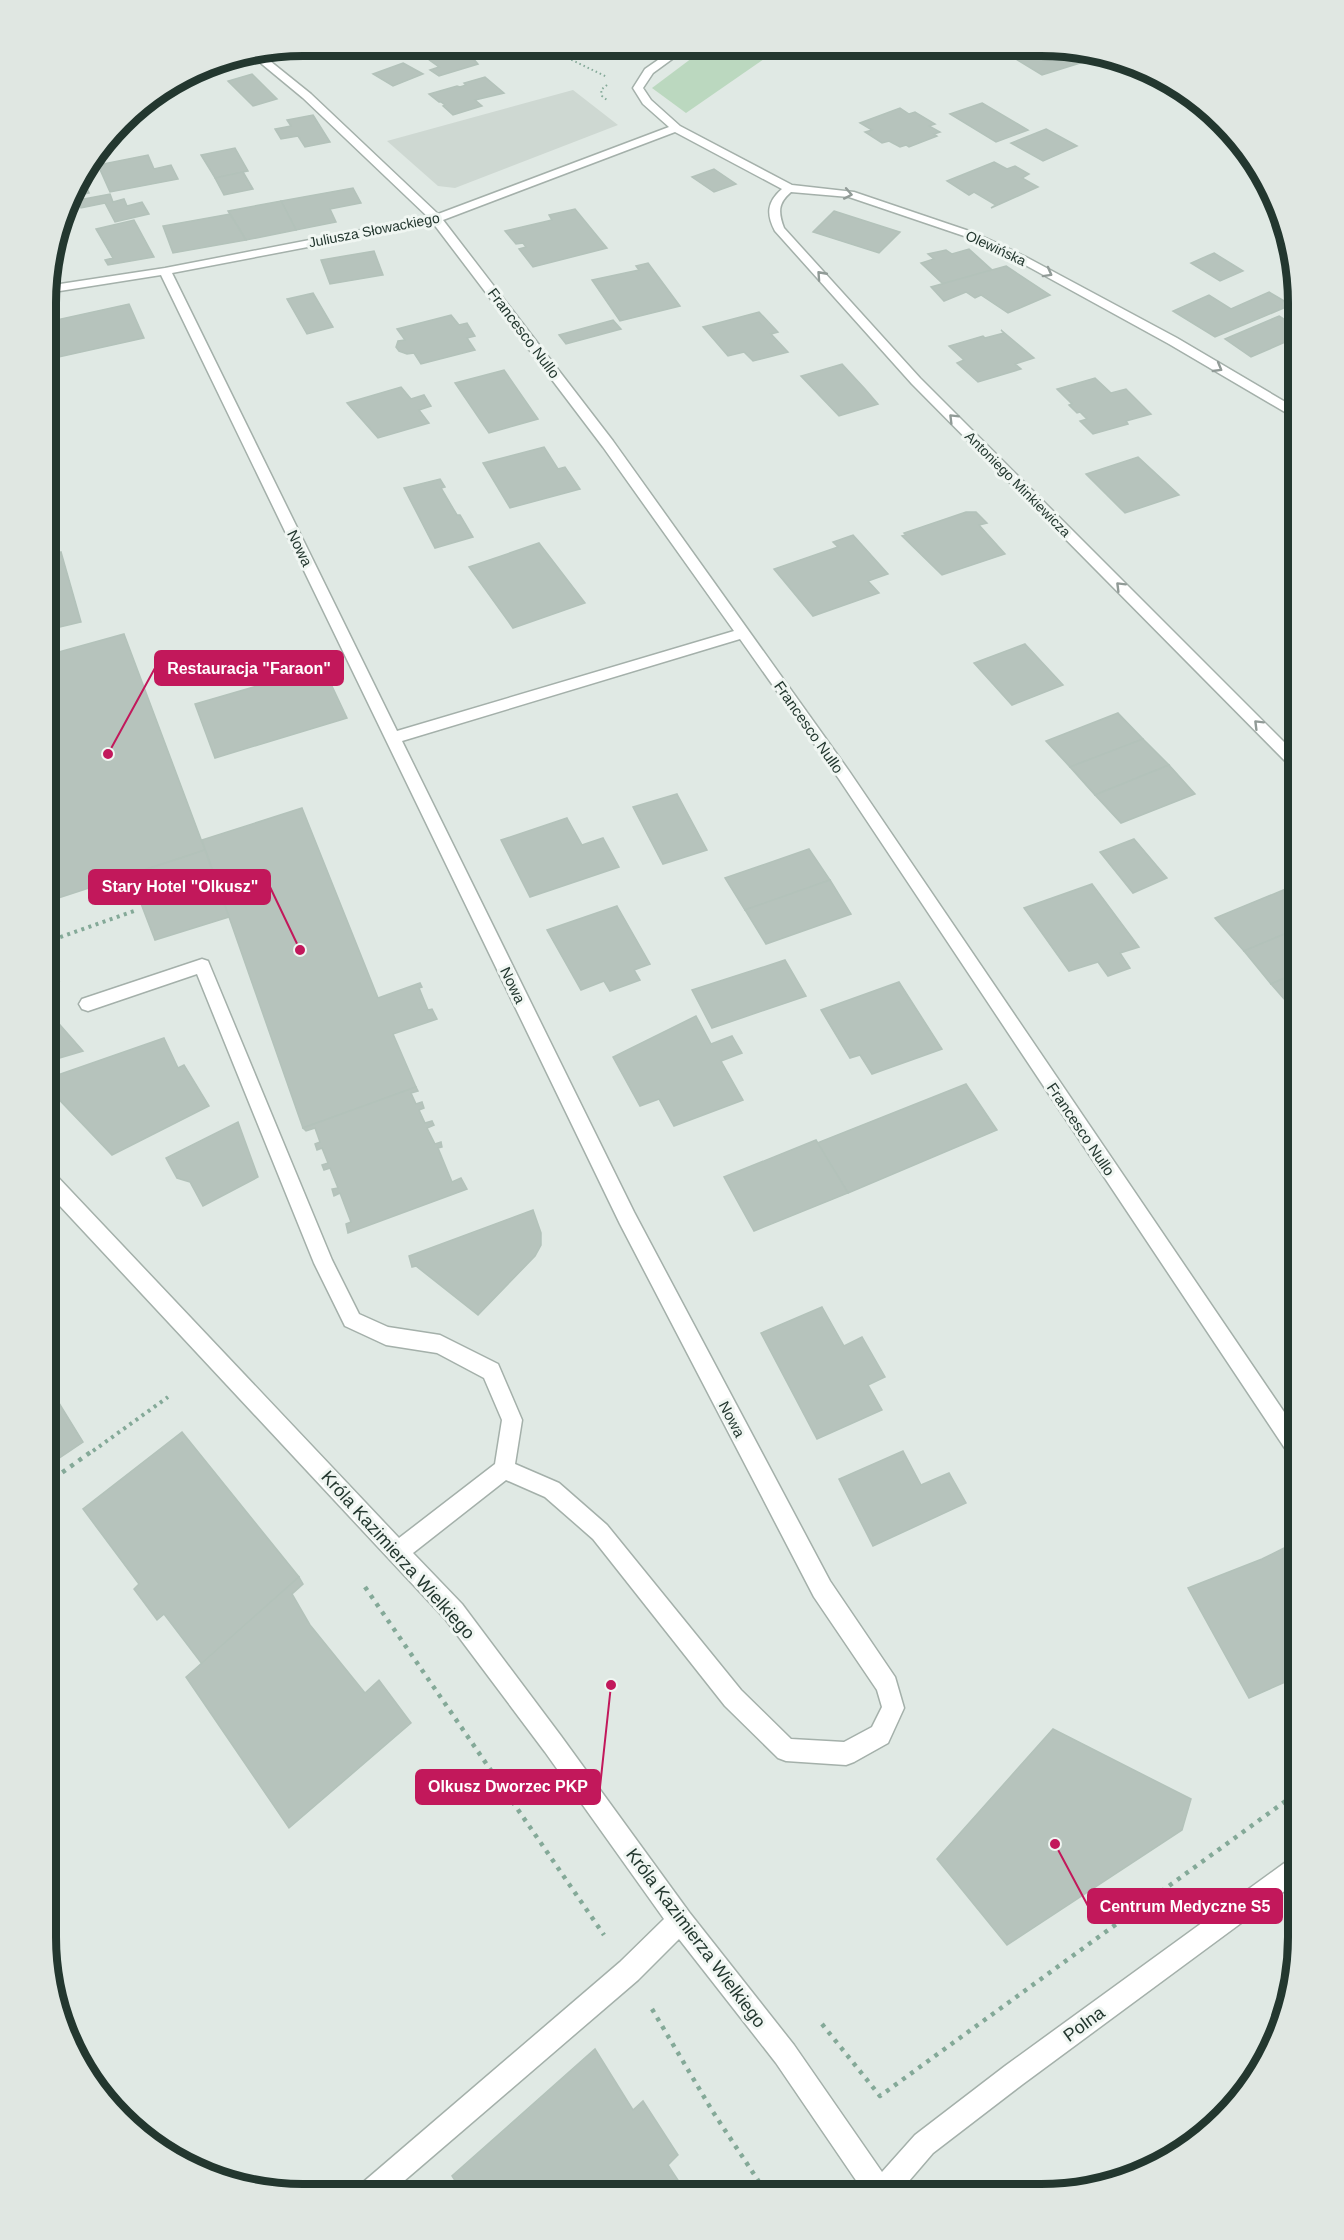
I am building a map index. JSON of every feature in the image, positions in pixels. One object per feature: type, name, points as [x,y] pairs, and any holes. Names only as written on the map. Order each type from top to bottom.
[{"type":"street","points":[[671,56],[649,71],[638,88],[654,110],[676,128]]},
{"type":"street","name":"Francesco Nullo","points":[[261,59],[307,96],[436,219],[608,444],[850,785],[1288,1436]]},
{"type":"street","name":"Olewińska","points":[[676,128],[789,188],[850,194],[971,235],[1022,259],[1153,330],[1288,409]]},
{"type":"street","name":"Juliusza Słowackiego","points":[[56,289],[165,271],[436,219],[676,128]]},
{"type":"street","name":"Antoniego Minkiewicza","points":[[789,188],[777,198],[773,211],[779,229],[916,381],[1288,755]]},
{"type":"street","name":"Nowa","points":[[165,271],[627,1218],[822,1589],[887,1685],[893,1708],[880,1735],[846,1754],[786,1750],[733,1698],[600,1532],[552,1490],[504,1469]]},
{"type":"street","points":[[393,738],[743,633]]},
{"type":"street","points":[[88,1004],[202,966],[324,1263],[352,1320],[386,1336],[440,1344],[491,1371],[512,1420],[504,1469],[399,1551]]},
{"type":"street","name":"Króla Kazimierza Wielkiego","points":[[56,1189],[399,1551],[461,1621],[553,1744],[680,1922],[785,2054],[875,2184]]},
{"type":"street","name":"Polna","points":[[890,2184],[924,2144],[1014,2075],[1288,1874]]},
{"type":"street","points":[[380,2184],[629,1971],[680,1922]]},
{"type":"path","points":[[564,56],[613,80],[600,90],[602,96],[610,103]]},
{"type":"path","points":[[56,938],[134,911]]},
{"type":"path","points":[[56,1477],[168,1397]]},
{"type":"path","points":[[365,1587],[629,1971],[713,2112],[760,2184]]},
{"type":"path","points":[[822,2024],[880,2096],[1288,1800]]},
{"type":"shaded area","points":[[573,90],[618,125],[455,188],[438,186],[387,141]]},
{"type":"green space","points":[[695,56],[769,56],[686,113],[652,88]]},
{"type":"building","points":[[424,56],[483,56],[472,57],[478,64],[439,76],[430,70],[439,67]]},
{"type":"building","points":[[1011,56],[1058,56],[1090,60],[1042,75]]},
{"type":"building","points":[[243,63],[246,65],[210,76],[208,74],[238,64]]},
{"type":"building","points":[[403,63],[423,74],[393,86],[373,74]]},
{"type":"building","points":[[252,74],[277,99],[253,106],[228,81]]},
{"type":"building","points":[[485,77],[504,93],[475,100],[482,106],[453,115],[443,106],[445,105],[429,94],[460,87],[466,85],[464,83]]},
{"type":"building","points":[[982,103],[1028,130],[996,142],[950,114]]},
{"type":"building","points":[[900,108],[909,114],[915,112],[935,124],[929,126],[940,132],[934,134],[937,136],[909,147],[906,145],[900,147],[889,141],[882,143],[865,132],[872,130],[860,123]]},
{"type":"building","points":[[313,115],[330,142],[305,147],[298,136],[281,139],[275,129],[291,126],[287,120]]},
{"type":"building","points":[[1046,129],[1077,146],[1043,161],[1011,143]]},
{"type":"building","points":[[235,148],[248,171],[215,178],[201,155]]},
{"type":"building","points":[[148,155],[154,169],[171,165],[178,179],[110,192],[98,165]]},
{"type":"building","points":[[994,162],[1007,169],[1015,166],[1029,174],[1022,178],[1038,187],[991,208],[996,205],[974,192],[969,195],[947,181]]},
{"type":"building","points":[[714,169],[736,184],[714,192],[692,177]]},
{"type":"building","points":[[243,172],[253,189],[224,195],[215,178]]},
{"type":"building","points":[[86,185],[89,193],[80,195]]},
{"type":"building","points":[[353,188],[361,203],[330,209],[336,222],[296,230],[281,201]]},
{"type":"building","points":[[110,194],[113,202],[124,199],[127,206],[142,202],[149,214],[115,222],[105,203],[81,208],[78,200]]},
{"type":"building","points":[[281,201],[296,230],[246,240],[228,211]]},
{"type":"building","points":[[575,209],[607,248],[533,267],[519,249],[526,247],[523,243],[516,244],[505,231],[552,220],[549,215]]},
{"type":"building","points":[[834,211],[900,232],[879,253],[813,232]]},
{"type":"building","points":[[230,214],[246,240],[173,253],[163,226]]},
{"type":"building","points":[[134,220],[154,257],[108,265],[105,260],[113,258],[96,229]]},
{"type":"building","points":[[969,249],[992,270],[943,284],[921,263],[934,259],[928,254],[946,250],[952,254]]},
{"type":"building","points":[[374,251],[383,275],[330,284],[321,260]]},
{"type":"building","points":[[1214,253],[1243,271],[1220,281],[1191,263]]},
{"type":"building","points":[[648,263],[680,306],[620,321],[592,280],[639,270],[636,266]]},
{"type":"building","points":[[1006,266],[1050,295],[1008,313],[981,295],[975,298],[966,292],[944,301],[931,287]]},
{"type":"building","points":[[1269,292],[1288,303],[1288,306],[1215,337],[1173,311],[1209,295],[1231,309]]},
{"type":"building","points":[[313,293],[333,327],[307,334],[287,299]]},
{"type":"building","points":[[129,304],[144,338],[56,358],[56,320]]},
{"type":"building","points":[[759,312],[778,332],[771,334],[788,352],[753,361],[744,352],[728,356],[703,327]]},
{"type":"building","points":[[451,315],[459,325],[467,323],[475,336],[467,338],[475,350],[421,364],[414,353],[407,354],[396,347],[398,341],[405,340],[397,329]]},
{"type":"building","points":[[1279,316],[1288,322],[1288,341],[1251,357],[1225,339]]},
{"type":"building","points":[[613,320],[621,329],[566,344],[559,335]]},
{"type":"building","points":[[1001,330],[1034,358],[1015,364],[1021,369],[978,382],[957,363],[964,360],[949,346],[983,336],[985,338],[1004,333]]},
{"type":"building","points":[[842,364],[878,404],[839,416],[801,376]]},
{"type":"building","points":[[504,370],[538,419],[489,433],[455,383]]},
{"type":"building","points":[[1095,378],[1111,393],[1126,389],[1151,414],[1126,421],[1128,424],[1093,434],[1080,421],[1087,419],[1069,405],[1072,404],[1057,389]]},
{"type":"building","points":[[401,387],[411,399],[424,395],[431,406],[419,410],[429,423],[378,438],[347,403]]},
{"type":"building","points":[[544,447],[558,469],[565,467],[580,489],[510,508],[483,463]]},
{"type":"building","points":[[1138,457],[1179,495],[1125,513],[1086,474]]},
{"type":"building","points":[[440,479],[445,487],[441,488],[473,537],[435,548],[404,488]]},
{"type":"building","points":[[966,512],[976,512],[987,523],[979,525],[1005,554],[942,575],[902,536],[906,535],[904,533]]},
{"type":"building","points":[[853,535],[888,574],[868,581],[879,593],[813,616],[774,569],[838,547],[833,542]]},
{"type":"building","points":[[539,543],[585,603],[513,628],[469,567]]},
{"type":"building","points":[[61,552],[81,622],[56,628],[56,553]]},
{"type":"building","points":[[124,634],[205,850],[56,899],[56,667],[58,666],[56,653]]},
{"type":"building","points":[[1025,644],[1063,685],[1012,705],[974,663]]},
{"type":"building","points":[[323,667],[347,718],[215,758],[195,704]]},
{"type":"building","points":[[1118,713],[1143,739],[1070,767],[1046,741]]},
{"type":"building","points":[[1143,739],[1169,765],[1095,795],[1070,767]]},
{"type":"building","points":[[1169,765],[1195,794],[1121,823],[1095,795]]},
{"type":"building","points":[[677,794],[707,850],[663,864],[633,807]]},
{"type":"building","points":[[302,808],[378,998],[420,983],[422,987],[419,988],[428,1010],[432,1009],[437,1019],[393,1034],[416,1087],[303,1128],[202,840]]},
{"type":"building","points":[[567,818],[582,845],[603,838],[619,867],[530,897],[501,840]]},
{"type":"building","points":[[1134,839],[1167,878],[1133,893],[1100,852]]},
{"type":"building","points":[[809,849],[830,880],[745,910],[725,878]]},
{"type":"building","points":[[205,850],[229,917],[155,940],[130,875]]},
{"type":"building","points":[[830,880],[851,914],[766,944],[745,910]]},
{"type":"building","points":[[1092,884],[1139,947],[1120,953],[1130,968],[1108,976],[1098,962],[1069,971],[1024,908]]},
{"type":"building","points":[[1288,888],[1288,933],[1244,951],[1215,918]]},
{"type":"building","points":[[617,906],[650,964],[634,970],[640,980],[610,991],[604,981],[581,990],[547,930]]},
{"type":"building","points":[[1288,933],[1288,977],[1271,984],[1244,951]]},
{"type":"building","points":[[785,960],[806,996],[712,1028],[692,990]]},
{"type":"building","points":[[1288,977],[1288,1003],[1271,984]]},
{"type":"building","points":[[899,982],[942,1049],[872,1074],[860,1055],[850,1058],[821,1010]]},
{"type":"building","points":[[696,1016],[711,1044],[732,1036],[742,1053],[721,1061],[743,1100],[674,1126],[659,1099],[640,1106],[613,1057]]},
{"type":"building","points":[[56,1020],[83,1051],[56,1059]]},
{"type":"building","points":[[164,1038],[178,1068],[184,1065],[209,1106],[112,1155],[56,1096],[56,1076]]},
{"type":"building","points":[[966,1084],[997,1130],[848,1193],[817,1143]]},
{"type":"building","points":[[416,1087],[418,1091],[411,1093],[416,1104],[422,1102],[424,1108],[419,1110],[425,1123],[432,1121],[434,1125],[427,1128],[435,1144],[441,1142],[442,1147],[438,1148],[452,1182],[461,1178],[467,1189],[348,1233],[346,1224],[351,1222],[340,1193],[334,1196],[332,1189],[338,1188],[330,1168],[324,1170],[322,1165],[328,1163],[322,1148],[317,1150],[315,1144],[320,1142],[315,1128],[306,1131],[303,1128]]},
{"type":"building","points":[[238,1122],[258,1177],[203,1206],[190,1182],[177,1178],[166,1158]]},
{"type":"building","points":[[816,1140],[848,1193],[754,1231],[724,1177]]},
{"type":"building","points":[[533,1210],[541,1233],[541,1245],[535,1256],[478,1315],[416,1266],[412,1267],[409,1256]]},
{"type":"building","points":[[822,1307],[844,1346],[862,1337],[885,1377],[868,1385],[882,1410],[817,1439],[761,1333]]},
{"type":"building","points":[[56,1398],[83,1442],[56,1460]]},
{"type":"building","points":[[182,1432],[299,1577],[202,1664],[164,1614],[157,1620],[134,1589],[139,1584],[83,1509]]},
{"type":"building","points":[[903,1451],[921,1485],[949,1473],[966,1503],[873,1546],[839,1479]]},
{"type":"building","points":[[1288,1546],[1288,1681],[1249,1698],[1188,1588],[1262,1559]]},
{"type":"building","points":[[299,1577],[303,1584],[292,1594],[310,1625],[365,1693],[379,1680],[411,1723],[289,1828],[186,1677]]},
{"type":"building","points":[[1053,1729],[1191,1799],[1182,1830],[1007,1945],[937,1859]]},
{"type":"building","points":[[595,2049],[633,2110],[643,2101],[678,2155],[668,2165],[680,2184],[457,2184],[452,2176]]},
{"type":"place","name":"Restauracja \"Faraon\"","points":[[108,754]]},
{"type":"place","name":"Stary Hotel \"Olkusz\"","points":[[300,950]]},
{"type":"place","name":"Olkusz Dworzec PKP","points":[[611,1685]]},
{"type":"place","name":"Centrum Medyczne S5","points":[[1055,1844]]}]
